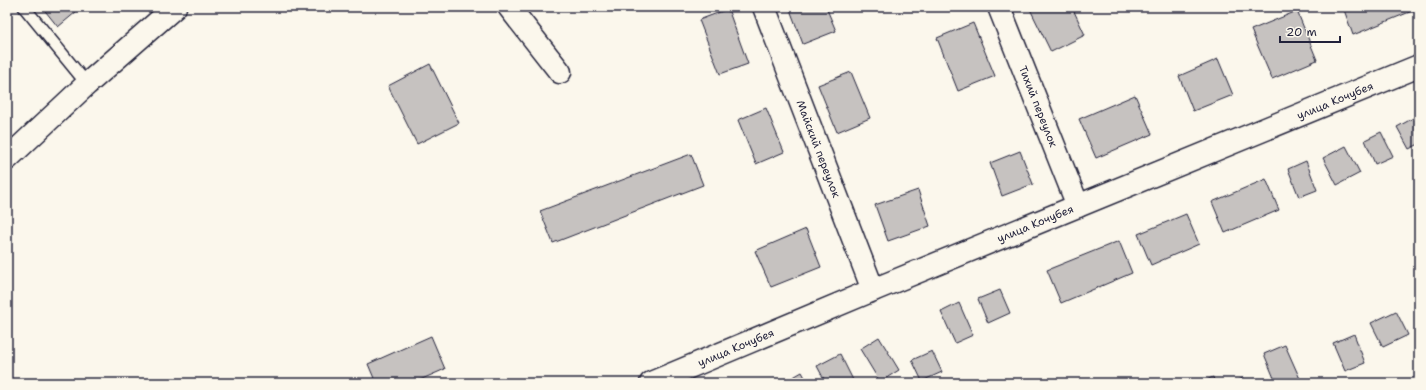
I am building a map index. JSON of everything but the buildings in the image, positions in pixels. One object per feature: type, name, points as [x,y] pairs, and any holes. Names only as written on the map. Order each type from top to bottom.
[{"type":"street","points":[[7,159],[87,84],[175,7]]},
{"type":"street","points":[[509,7],[560,72]]},
{"type":"street","name":"Майский переулок","points":[[764,7],[873,290]]},
{"type":"street","name":"Тихий переулок","points":[[999,7],[1078,206]]},
{"type":"street","name":"улица Кочубея","points":[[651,383],[873,290],[1419,66]]},
{"type":"lane","points":[[24,7],[87,84]]}]
